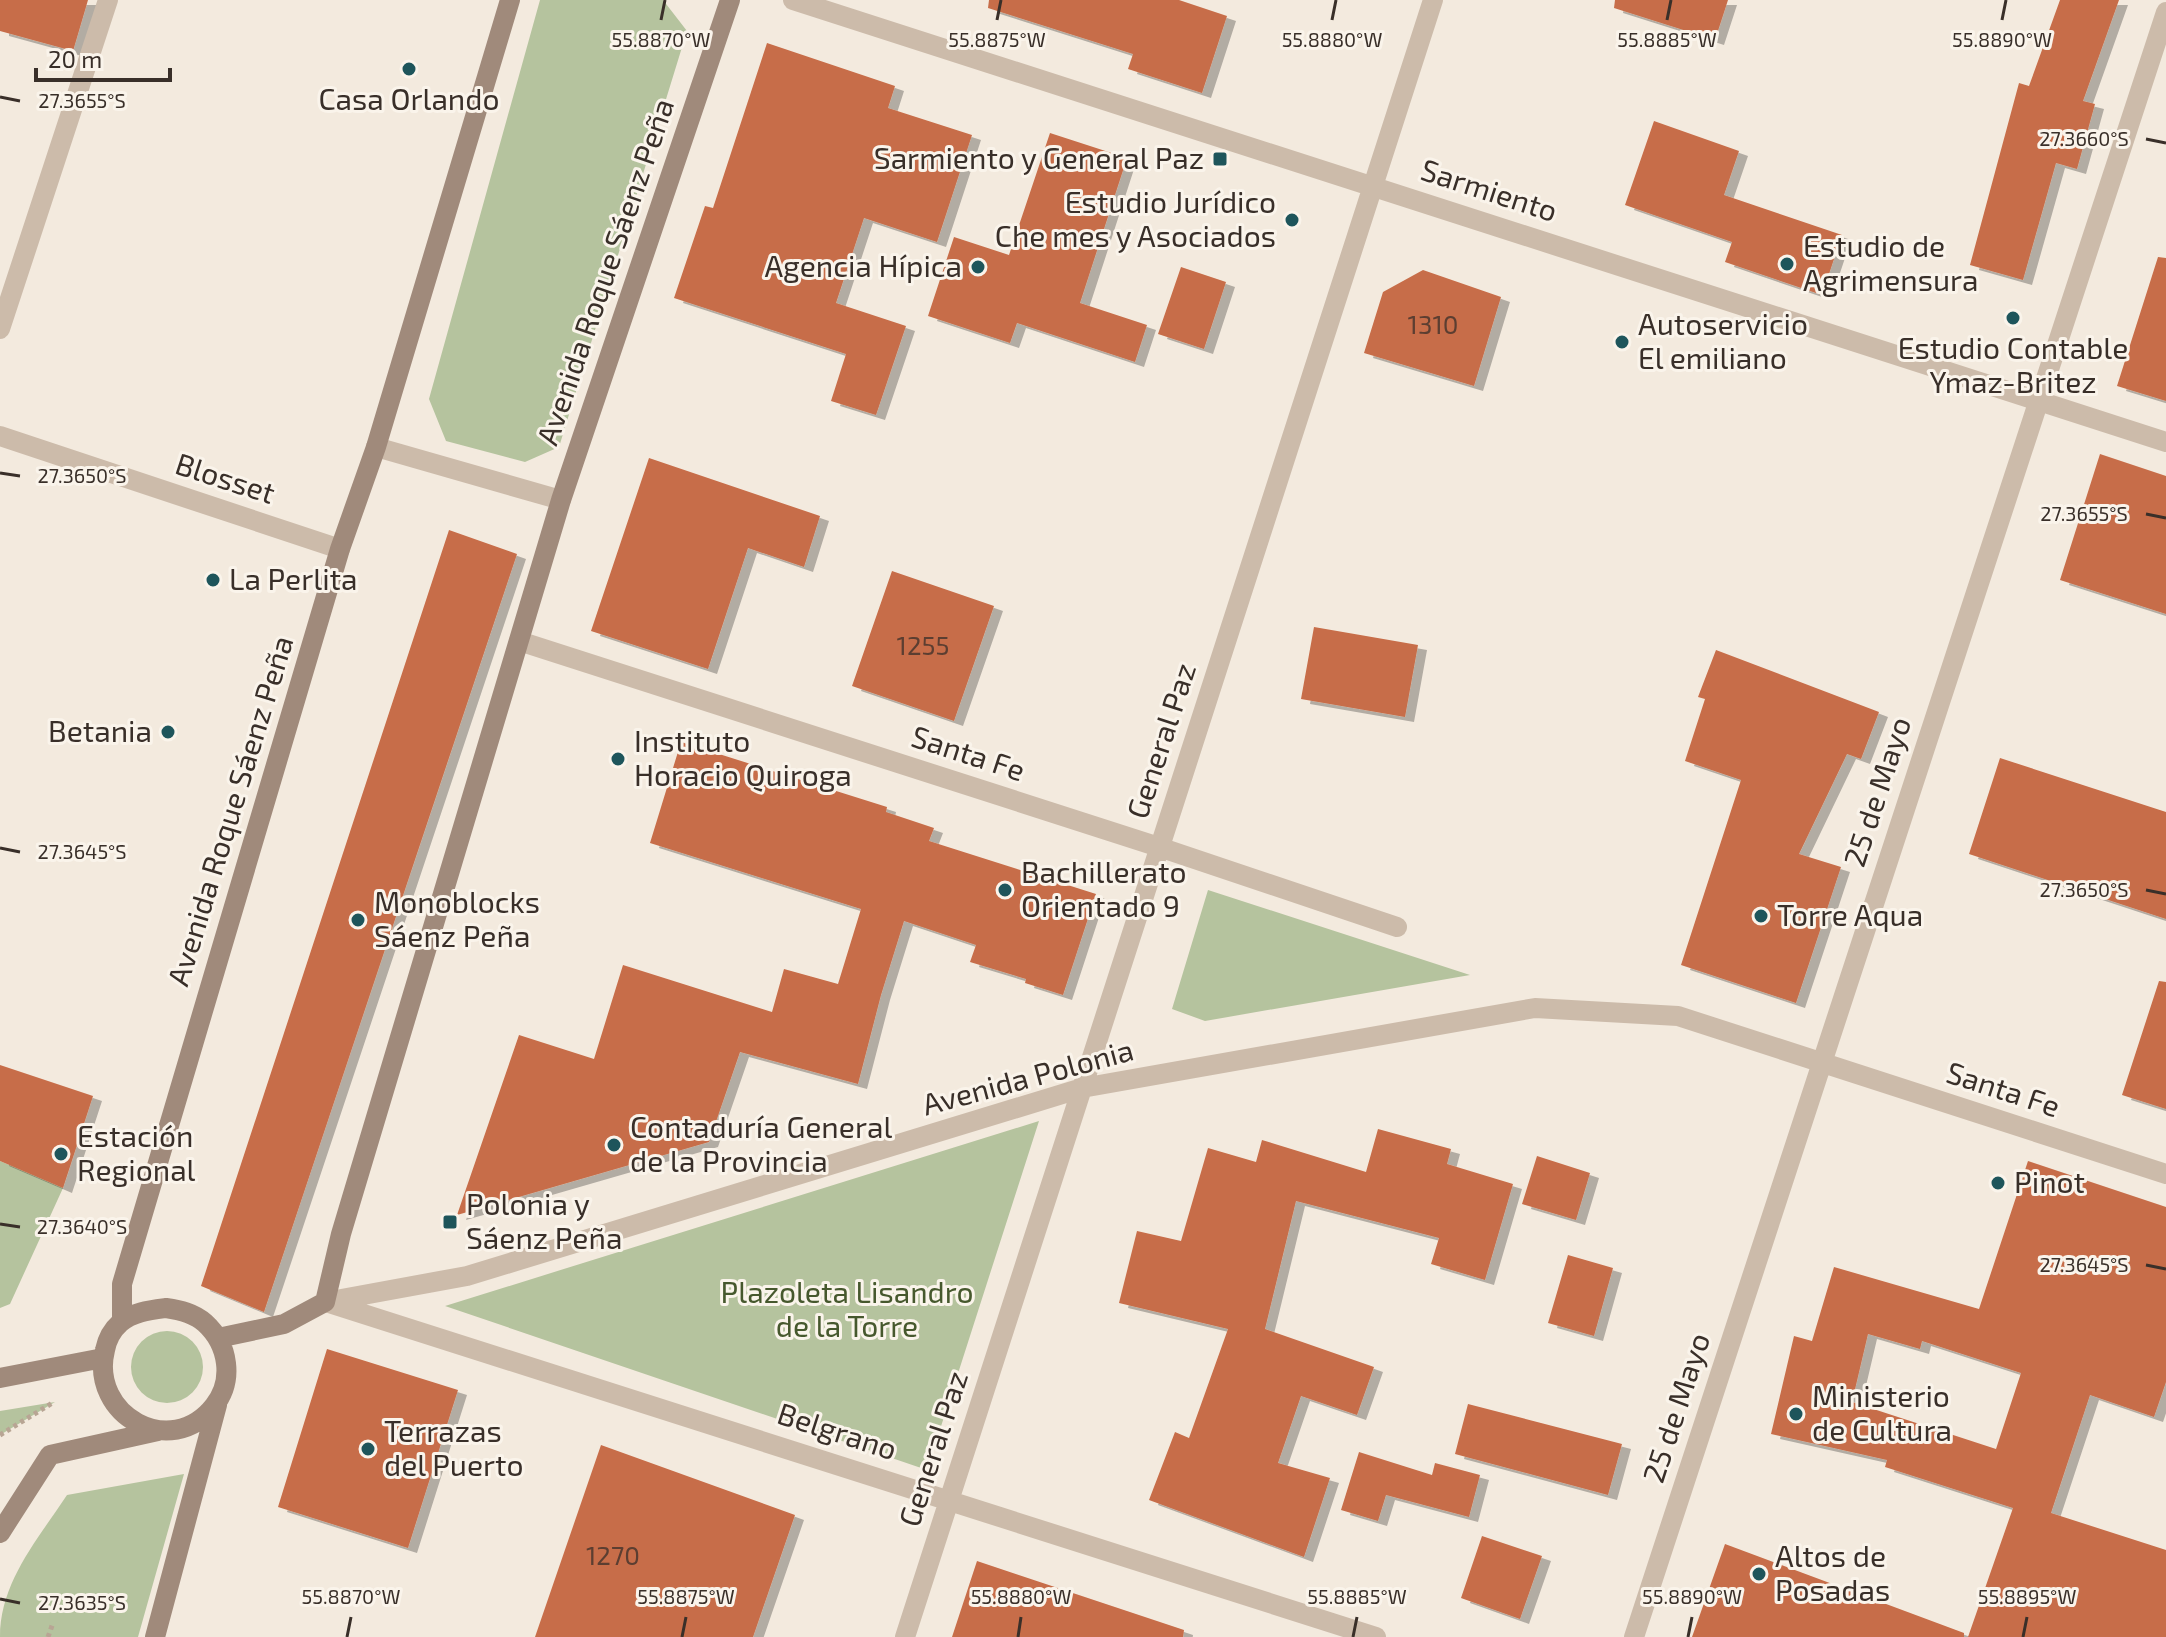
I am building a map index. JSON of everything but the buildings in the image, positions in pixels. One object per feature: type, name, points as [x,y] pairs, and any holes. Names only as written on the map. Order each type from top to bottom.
[{"type":"main road","name":"Avenida Roque Sáenz Peña","points":[[103,1358],[107,1342],[122,1321],[122,1284],[340,549],[376,447],[510,0]]},
{"type":"main road","name":"Avenida Roque Sáenz Peña","points":[[325,1302],[345,1219],[561,500],[730,0]]},
{"type":"main road","name":"Avenida Polonia","points":[[218,1338],[284,1324],[325,1302]]},
{"type":"main road","points":[[122,1321],[144,1311],[166,1308],[186,1312],[205,1322],[218,1338],[228,1369],[155,1637]]},
{"type":"main road","points":[[0,1378],[103,1358],[105,1383],[116,1406],[143,1427],[160,1430],[177,1430],[193,1424],[208,1414],[219,1400]]},
{"type":"main road","points":[[0,1533],[50,1455],[160,1430]]},
{"type":"street","points":[[0,329],[108,0]]},
{"type":"street","name":"Sarmiento","points":[[793,0],[2166,442]]},
{"type":"street","name":"General Paz","points":[[905,1637],[1433,0]]},
{"type":"street","name":"25 de Mayo","points":[[1634,1637],[2166,12]]},
{"type":"street","name":"Blosset","points":[[0,436],[340,549]]},
{"type":"street","points":[[376,447],[561,500]]},
{"type":"street","name":"Santa Fe","points":[[519,641],[1397,927]]},
{"type":"street","name":"Avenida Polonia","points":[[325,1302],[467,1276],[1082,1088],[1535,1008],[1678,1016],[1821,1062]]},
{"type":"street","name":"Santa Fe","points":[[1821,1062],[2166,1174]]},
{"type":"street","name":"Belgrano","points":[[325,1302],[1376,1637]]},
{"type":"path","points":[[0,1435],[55,1402],[27,1406]]},
{"type":"path","points":[[48,1637],[53,1623]]},
{"type":"green space","points":[[540,0],[663,0],[687,31],[559,447],[525,462],[446,441],[429,399]]},
{"type":"green space","points":[[1208,890],[1470,975],[1205,1021],[1172,1009]]},
{"type":"green space","name":"Plazoleta Lisandro de la Torre","points":[[1039,1121],[927,1470],[445,1306]]},
{"type":"green space","points":[[0,1161],[63,1188],[10,1304],[0,1308]]},
{"type":"green space","points":[[167,1331],[193,1341],[203,1367],[193,1393],[167,1403],[141,1393],[131,1367],[141,1341]]},
{"type":"green space","points":[[55,1402],[0,1435],[0,1411]]},
{"type":"green space","points":[[184,1474],[138,1637],[0,1637],[6,1598],[14,1580],[67,1495]]},
{"type":"place","name":"Casa Orlando","points":[[409,69]]},
{"type":"place","name":"Sarmiento y General Paz","points":[[1220,159]]},
{"type":"place","name":"Estudio Jurídico Che mes y Asociados","points":[[1292,220]]},
{"type":"place","name":"Estudio de Agrimensura","points":[[1787,264]]},
{"type":"place","name":"Agencia Hípica","points":[[978,267]]},
{"type":"place","name":"Estudio Contable Ymaz-Britez","points":[[2013,318]]},
{"type":"place","name":"Autoservicio El emiliano","points":[[1622,342]]},
{"type":"place","name":"La Perlita","points":[[213,580]]},
{"type":"place","name":"Betania","points":[[168,732]]},
{"type":"place","name":"Instituto Horacio Quiroga","points":[[618,759]]},
{"type":"place","name":"Bachillerato Orientado 9","points":[[1005,890]]},
{"type":"place","name":"Torre Aqua","points":[[1761,916]]},
{"type":"place","name":"Monoblocks Sáenz Peña","points":[[358,920]]},
{"type":"place","name":"Contaduría General de la Provincia","points":[[614,1145]]},
{"type":"place","name":"Estación Regional","points":[[61,1154]]},
{"type":"place","name":"Pinot","points":[[1998,1183]]},
{"type":"place","name":"Polonia y Sáenz Peña","points":[[450,1222]]},
{"type":"place","name":"Ministerio de Cultura","points":[[1796,1414]]},
{"type":"place","name":"Terrazas del Puerto","points":[[368,1449]]},
{"type":"place","name":"Altos de Posadas","points":[[1759,1574]]}]
